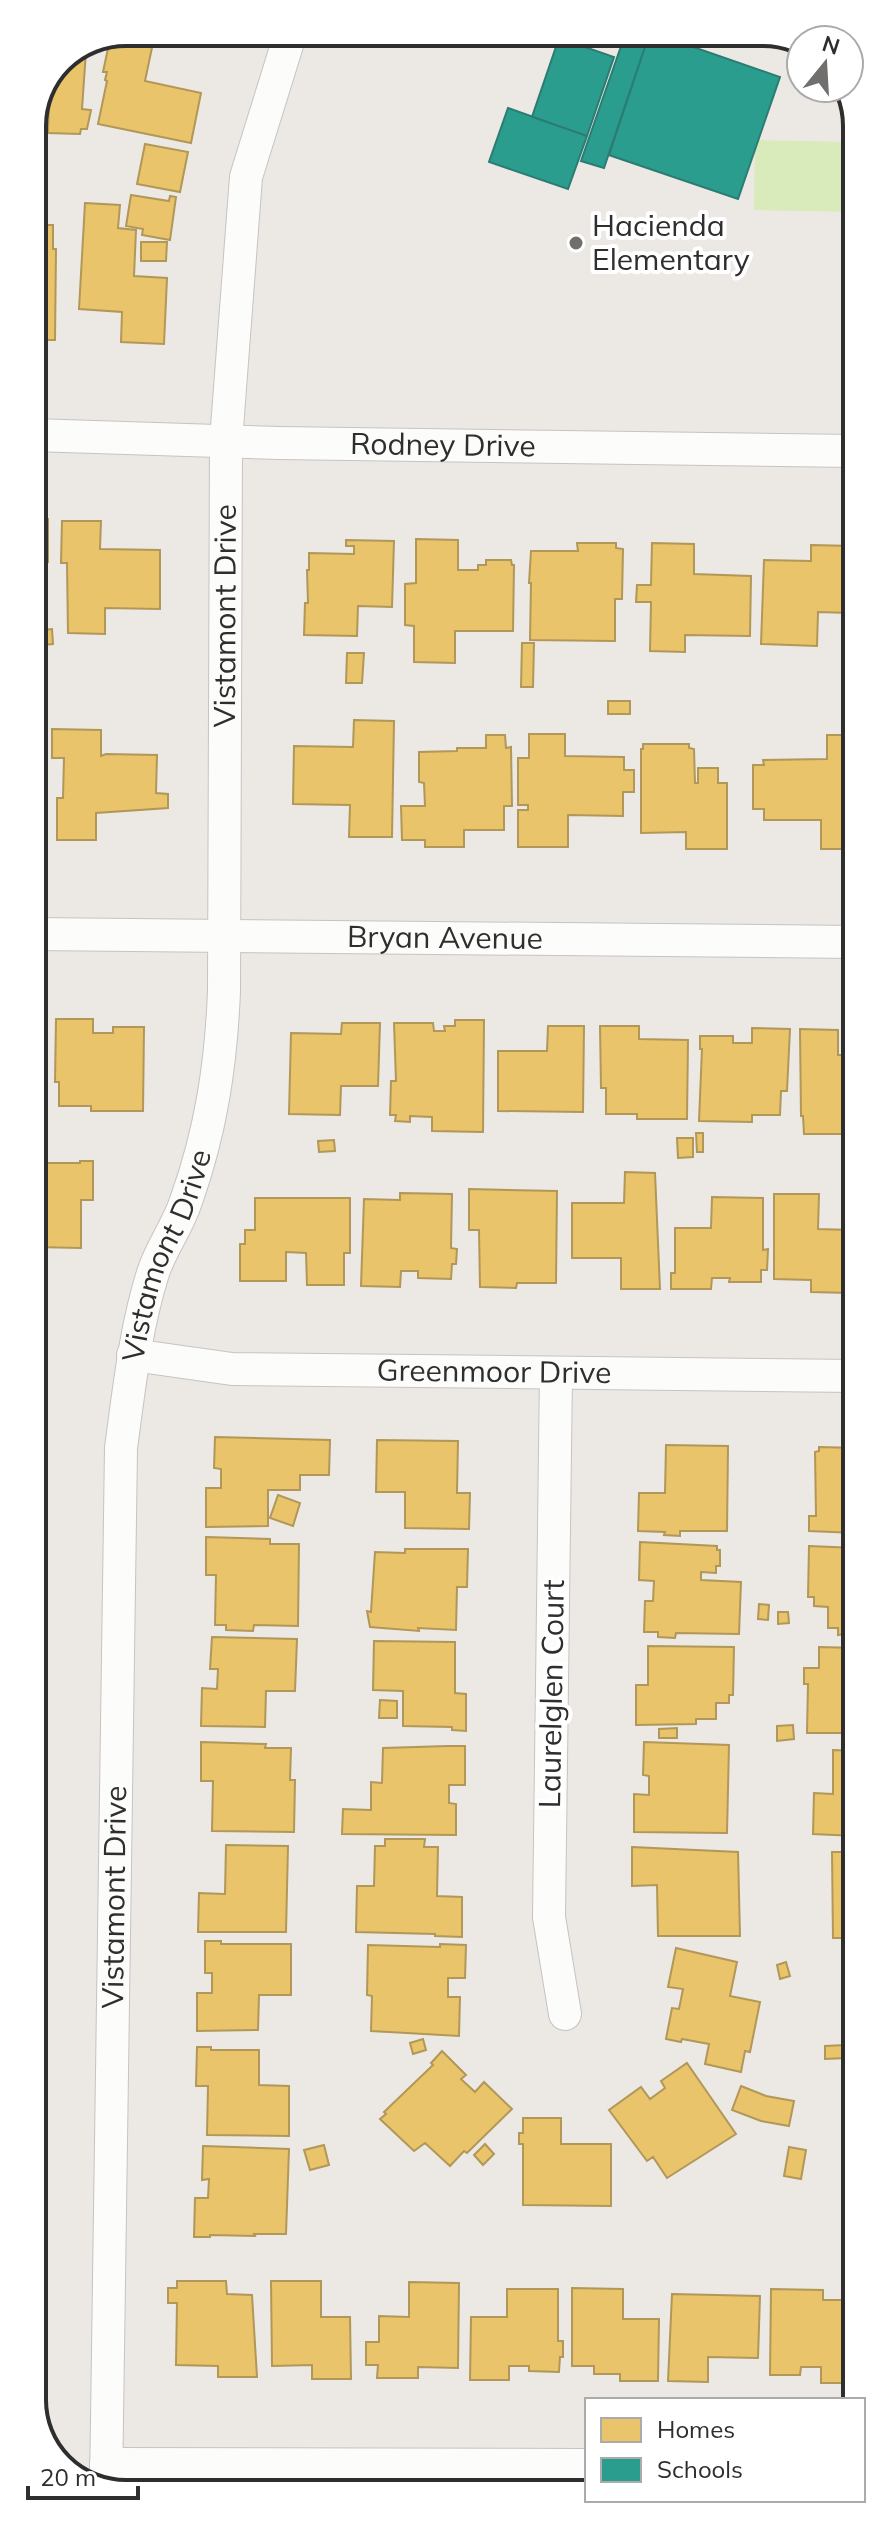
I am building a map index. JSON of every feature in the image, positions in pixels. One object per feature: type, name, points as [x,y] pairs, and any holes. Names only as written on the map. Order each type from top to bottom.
[{"type":"street","name":"Vistamont Drive","points":[[106,2476],[121,1448],[133,1355],[153,1271],[185,1205],[208,1134],[222,1050],[226,441],[246,177],[287,46]]},
{"type":"street","name":"Rodney Drive","points":[[46,435],[843,451]]},
{"type":"street","name":"Bryan Avenue","points":[[46,934],[843,942]]},
{"type":"street","name":"Greenmoor Drive","points":[[133,1355],[232,1369],[843,1376]]},
{"type":"street","name":"Laurelglen Court","points":[[556,1373],[549,1917],[565,2014]]},
{"type":"street","points":[[106,2476],[585,2465]]},
{"type":"green space","points":[[755,140],[843,142],[843,212],[754,210]]},
{"type":"building: Homes","points":[[152,46],[145,81],[201,93],[191,143],[98,124],[107,81],[107,72],[103,72],[108,49]]},
{"type":"building: Homes","points":[[86,57],[82,109],[91,110],[87,129],[81,129],[80,134],[48,133],[52,95],[69,69]]},
{"type":"building: Homes","points":[[145,144],[188,152],[180,192],[137,184]]},
{"type":"building: Homes","points":[[131,195],[169,201],[170,196],[176,197],[170,240],[142,235],[143,229],[126,226]]},
{"type":"building: Homes","points":[[85,203],[120,205],[118,228],[136,230],[134,276],[167,278],[164,344],[121,342],[122,312],[79,309]]},
{"type":"building: Homes","points":[[46,225],[53,225],[53,249],[56,249],[55,340],[46,340]]},
{"type":"building: Homes","points":[[141,242],[167,242],[166,261],[141,261]]},
{"type":"building: Homes","points":[[46,519],[48,519],[46,562]]},
{"type":"building: Homes","points":[[62,521],[101,521],[100,549],[160,550],[160,609],[105,608],[105,634],[68,633],[67,563],[61,563]]},
{"type":"building: Homes","points":[[416,539],[458,540],[458,570],[478,570],[478,565],[486,565],[486,560],[511,560],[514,565],[513,631],[455,631],[455,663],[414,662],[414,626],[405,625],[405,584],[416,583]]},
{"type":"building: Homes","points":[[346,540],[394,541],[392,607],[358,606],[357,636],[304,635],[309,553],[354,554],[354,546],[346,546]]},
{"type":"building: Homes","points":[[577,543],[616,543],[616,548],[623,549],[622,599],[615,599],[615,641],[530,640],[531,551],[578,551]]},
{"type":"building: Homes","points":[[652,543],[694,544],[694,574],[751,576],[750,636],[685,635],[685,652],[650,651],[651,602],[636,602],[637,585],[651,585]]},
{"type":"building: Homes","points":[[811,545],[843,546],[843,613],[818,612],[817,646],[761,644],[764,560],[811,561]]},
{"type":"building: Homes","points":[[52,629],[53,644],[46,645],[46,630]]},
{"type":"building: Homes","points":[[522,643],[534,643],[533,687],[521,687]]},
{"type":"building: Homes","points":[[347,653],[364,653],[362,683],[346,683]]},
{"type":"building: Homes","points":[[608,701],[630,701],[630,714],[608,714]]},
{"type":"building: Homes","points":[[354,720],[394,721],[392,837],[349,837],[350,805],[293,804],[294,746],[353,747]]},
{"type":"building: Homes","points":[[52,729],[101,730],[101,756],[157,755],[156,793],[168,794],[168,808],[96,813],[96,840],[57,840],[57,798],[63,798],[64,758],[52,758]]},
{"type":"building: Homes","points":[[529,734],[565,734],[565,756],[624,757],[624,770],[634,770],[634,792],[623,792],[623,816],[568,815],[568,847],[518,847],[518,810],[528,810],[528,805],[518,805],[518,758],[529,758]]},
{"type":"building: Homes","points":[[486,735],[505,735],[506,748],[511,747],[512,806],[504,806],[504,830],[464,830],[464,847],[425,847],[425,840],[402,840],[401,806],[425,806],[424,783],[419,782],[419,752],[486,748]]},
{"type":"building: Homes","points":[[827,735],[843,735],[843,849],[821,849],[821,820],[764,820],[764,809],[753,809],[753,765],[764,765],[763,760],[827,759]]},
{"type":"building: Homes","points":[[643,744],[689,744],[689,748],[694,749],[695,783],[698,783],[698,768],[718,768],[718,783],[727,783],[727,849],[686,849],[686,832],[641,833]]},
{"type":"building: Homes","points":[[56,1019],[93,1019],[93,1033],[113,1033],[113,1027],[144,1027],[143,1111],[91,1111],[91,1106],[59,1106],[59,1082],[55,1082]]},
{"type":"building: Homes","points":[[455,1020],[484,1020],[483,1132],[432,1131],[432,1117],[410,1116],[410,1122],[395,1121],[396,1115],[390,1115],[391,1081],[396,1081],[394,1023],[433,1023],[434,1031],[445,1031],[444,1026],[455,1026]]},
{"type":"building: Homes","points":[[342,1023],[380,1023],[378,1086],[341,1086],[340,1115],[289,1114],[291,1033],[341,1034]]},
{"type":"building: Homes","points":[[548,1026],[584,1026],[583,1112],[498,1111],[498,1051],[547,1051]]},
{"type":"building: Homes","points":[[600,1026],[639,1026],[639,1039],[688,1040],[687,1119],[637,1119],[637,1114],[606,1114],[606,1088],[601,1088]]},
{"type":"building: Homes","points":[[752,1028],[790,1029],[787,1091],[781,1091],[780,1115],[752,1115],[752,1122],[699,1121],[700,1036],[733,1036],[733,1043],[752,1043]]},
{"type":"building: Homes","points":[[800,1029],[838,1030],[838,1055],[843,1055],[843,1134],[804,1134]]},
{"type":"building: Homes","points":[[696,1133],[703,1133],[703,1152],[697,1152]]},
{"type":"building: Homes","points":[[677,1138],[693,1138],[693,1157],[678,1158]]},
{"type":"building: Homes","points":[[334,1140],[335,1151],[319,1152],[318,1141]]},
{"type":"building: Homes","points":[[93,1161],[93,1200],[81,1200],[81,1248],[46,1247],[46,1163]]},
{"type":"building: Homes","points":[[625,1172],[655,1173],[660,1289],[621,1289],[621,1258],[572,1258],[572,1203],[624,1203]]},
{"type":"building: Homes","points":[[469,1189],[557,1191],[556,1283],[517,1283],[516,1288],[480,1287],[479,1230],[469,1230]]},
{"type":"building: Homes","points":[[400,1193],[452,1194],[451,1248],[457,1249],[451,1279],[418,1278],[418,1271],[401,1271],[400,1287],[361,1286],[364,1199],[400,1200]]},
{"type":"building: Homes","points":[[774,1194],[819,1194],[818,1229],[843,1230],[843,1293],[811,1292],[811,1280],[774,1279]]},
{"type":"building: Homes","points":[[712,1197],[763,1198],[763,1250],[768,1249],[767,1270],[761,1270],[761,1282],[729,1282],[730,1278],[712,1278],[711,1289],[671,1289],[671,1273],[675,1273],[675,1228],[711,1228]]},
{"type":"building: Homes","points":[[255,1198],[350,1198],[350,1253],[344,1253],[344,1285],[307,1285],[306,1253],[286,1252],[286,1281],[240,1281],[240,1244],[245,1244],[245,1230],[255,1230]]},
{"type":"building: Homes","points":[[215,1437],[330,1440],[329,1475],[300,1475],[300,1490],[268,1490],[268,1526],[206,1527],[206,1488],[221,1488],[221,1469],[214,1468]]},
{"type":"building: Homes","points":[[377,1440],[458,1441],[457,1493],[470,1493],[469,1529],[405,1528],[405,1492],[376,1492]]},
{"type":"building: Homes","points":[[666,1445],[728,1446],[727,1531],[680,1531],[680,1536],[638,1531],[639,1493],[665,1493]]},
{"type":"building: Homes","points":[[819,1447],[843,1448],[843,1532],[809,1531],[809,1516],[816,1516],[815,1452],[819,1451]]},
{"type":"building: Homes","points":[[278,1495],[300,1503],[293,1526],[270,1518]]},
{"type":"building: Homes","points":[[206,1537],[270,1539],[270,1544],[299,1544],[298,1626],[254,1625],[253,1631],[226,1630],[226,1625],[215,1625],[216,1575],[206,1575]]},
{"type":"building: Homes","points":[[640,1542],[717,1546],[720,1566],[716,1566],[716,1573],[701,1572],[701,1580],[741,1582],[739,1634],[676,1633],[675,1638],[658,1637],[658,1632],[644,1632],[645,1601],[653,1601],[654,1581],[639,1580]]},
{"type":"building: Homes","points":[[809,1546],[843,1547],[843,1634],[838,1635],[838,1628],[828,1628],[828,1607],[814,1606],[814,1597],[808,1597]]},
{"type":"building: Homes","points":[[405,1549],[468,1549],[467,1587],[457,1587],[456,1630],[370,1627],[367,1611],[371,1612],[375,1552],[405,1553]]},
{"type":"building: Homes","points":[[759,1604],[769,1605],[768,1620],[758,1619]]},
{"type":"building: Homes","points":[[778,1612],[788,1612],[789,1623],[778,1624]]},
{"type":"building: Homes","points":[[212,1637],[297,1639],[295,1691],[266,1691],[265,1727],[201,1726],[202,1688],[217,1689],[218,1669],[210,1669]]},
{"type":"building: Homes","points":[[374,1641],[455,1642],[455,1693],[466,1694],[466,1731],[452,1730],[452,1727],[403,1726],[403,1691],[373,1690]]},
{"type":"building: Homes","points":[[648,1646],[734,1647],[733,1695],[729,1695],[729,1703],[716,1703],[716,1719],[696,1719],[696,1724],[636,1725],[636,1685],[648,1685]]},
{"type":"building: Homes","points":[[819,1647],[843,1648],[843,1733],[807,1733],[808,1684],[804,1684],[804,1668],[819,1668]]},
{"type":"building: Homes","points":[[380,1700],[397,1701],[397,1718],[379,1718]]},
{"type":"building: Homes","points":[[793,1725],[794,1739],[777,1741],[777,1726]]},
{"type":"building: Homes","points":[[677,1728],[677,1738],[659,1738],[659,1729]]},
{"type":"building: Homes","points":[[201,1742],[291,1748],[290,1780],[295,1780],[294,1832],[212,1831],[213,1781],[201,1781]]},
{"type":"building: Homes","points":[[644,1742],[729,1745],[727,1833],[634,1832],[634,1794],[649,1795],[649,1776],[643,1775]]},
{"type":"building: Homes","points":[[465,1746],[465,1785],[449,1785],[449,1803],[456,1804],[456,1835],[342,1834],[343,1809],[371,1810],[371,1782],[382,1783],[383,1748]]},
{"type":"building: Homes","points":[[833,1750],[843,1750],[843,1835],[813,1834],[814,1793],[833,1794]]},
{"type":"building: Homes","points":[[385,1839],[425,1839],[424,1847],[438,1847],[437,1896],[462,1897],[462,1937],[356,1932],[357,1886],[374,1886],[375,1846],[385,1846]]},
{"type":"building: Homes","points":[[226,1845],[288,1846],[286,1932],[198,1932],[199,1893],[225,1894]]},
{"type":"building: Homes","points":[[632,1847],[738,1852],[740,1936],[658,1936],[657,1885],[632,1886]]},
{"type":"building: Homes","points":[[832,1852],[843,1852],[843,1938],[833,1938]]},
{"type":"building: Homes","points":[[205,1941],[221,1941],[221,1944],[291,1944],[291,1995],[259,1995],[258,2030],[197,2031],[197,1993],[212,1993],[212,1973],[205,1973]]},
{"type":"building: Homes","points":[[440,1944],[466,1945],[465,1978],[448,1978],[448,1997],[460,1997],[459,2036],[371,2031],[372,1996],[367,1995],[368,1945],[440,1947]]},
{"type":"building: Homes","points":[[676,1948],[737,1962],[730,1996],[760,2002],[750,2052],[745,2051],[741,2072],[705,2064],[709,2044],[666,2039],[672,2008],[679,2009],[683,1989],[668,1987]]},
{"type":"building: Homes","points":[[786,1962],[790,1976],[780,1979],[777,1965]]},
{"type":"building: Homes","points":[[423,2039],[426,2050],[413,2054],[410,2043]]},
{"type":"building: Homes","points":[[843,2045],[843,2058],[825,2059],[825,2046]]},
{"type":"building: Homes","points":[[197,2047],[259,2050],[259,2085],[289,2086],[289,2136],[207,2135],[208,2086],[196,2086]]},
{"type":"building: Homes","points":[[442,2051],[466,2075],[461,2079],[475,2092],[484,2082],[512,2109],[450,2166],[425,2143],[414,2151],[380,2119],[433,2065],[431,2063]]},
{"type":"building: Homes","points":[[687,2063],[736,2134],[667,2178],[653,2157],[647,2161],[609,2110],[641,2087],[650,2099],[665,2088],[661,2081]]},
{"type":"building: Homes","points":[[741,2086],[766,2096],[794,2101],[789,2126],[761,2121],[732,2110]]},
{"type":"building: Homes","points":[[523,2118],[561,2118],[561,2144],[611,2144],[611,2206],[523,2205],[523,2144],[519,2144],[519,2133],[523,2133]]},
{"type":"building: Homes","points":[[485,2144],[494,2154],[483,2165],[474,2155]]},
{"type":"building: Homes","points":[[324,2145],[329,2165],[310,2170],[304,2150]]},
{"type":"building: Homes","points":[[203,2146],[289,2149],[286,2234],[194,2237],[195,2198],[208,2198],[209,2179],[202,2180]]},
{"type":"building: Homes","points":[[789,2147],[806,2150],[801,2179],[784,2176]]},
{"type":"building: Homes","points":[[177,2281],[226,2281],[227,2294],[252,2295],[257,2377],[218,2377],[218,2366],[176,2365],[177,2303],[168,2303],[168,2288],[177,2288]]},
{"type":"building: Homes","points":[[271,2281],[321,2281],[321,2317],[350,2317],[351,2379],[312,2379],[312,2365],[272,2366]]},
{"type":"building: Homes","points":[[409,2282],[459,2283],[458,2368],[418,2367],[418,2378],[377,2378],[378,2365],[366,2365],[366,2342],[379,2342],[379,2316],[409,2317]]},
{"type":"building: Homes","points":[[572,2288],[623,2289],[623,2319],[659,2319],[658,2381],[620,2381],[620,2374],[594,2374],[594,2366],[572,2366]]},
{"type":"building: Homes","points":[[507,2289],[558,2289],[558,2341],[563,2341],[559,2372],[529,2371],[529,2366],[509,2366],[509,2380],[470,2380],[471,2317],[507,2317]]},
{"type":"building: Homes","points":[[771,2289],[823,2290],[823,2300],[843,2300],[843,2383],[821,2383],[821,2367],[801,2367],[800,2375],[770,2375]]},
{"type":"building: Homes","points":[[672,2294],[760,2296],[758,2358],[708,2357],[708,2382],[668,2381]]},
{"type":"building: Schools","points":[[556,46],[582,46],[614,57],[587,136],[532,117]]},
{"type":"building: Schools","points":[[621,46],[645,46],[604,168],[581,161]]},
{"type":"building: Schools","points":[[645,46],[690,46],[780,77],[738,199],[609,155]]},
{"type":"building: Schools","points":[[508,108],[587,136],[568,189],[489,162]]},
{"type":"place","name":"Hacienda Elementary","points":[[576,243]]}]
